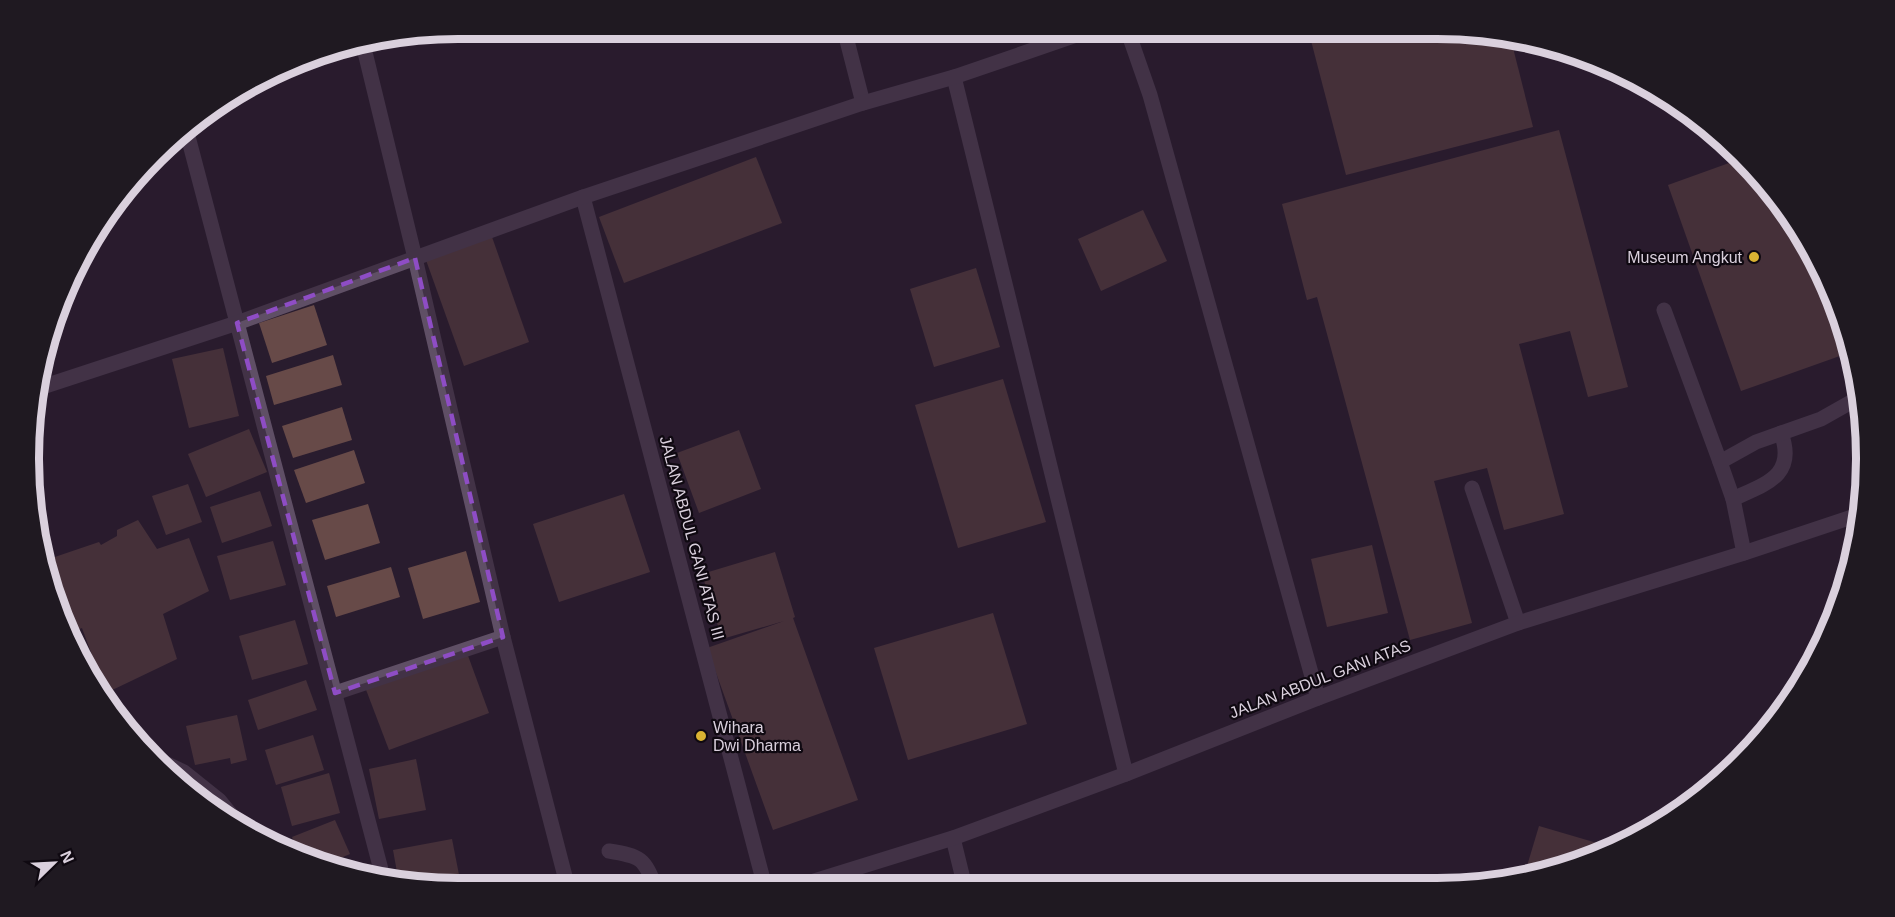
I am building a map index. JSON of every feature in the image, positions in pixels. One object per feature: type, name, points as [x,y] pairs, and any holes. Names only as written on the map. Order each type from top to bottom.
[{"type":"street","points":[[847,39],[863,103]]},
{"type":"street","points":[[46,386],[237,323],[583,197],[863,103],[954,77],[1063,39]]},
{"type":"street","points":[[1131,39],[1150,95],[1318,698]]},
{"type":"street","points":[[364,50],[503,637],[565,878]]},
{"type":"street","points":[[954,77],[1126,774]]},
{"type":"street","points":[[188,138],[381,871]]},
{"type":"street","name":"JALAN ABDUL GANI ATAS III","points":[[583,197],[763,878]]},
{"type":"street","points":[[1664,310],[1733,499],[1744,553]]},
{"type":"street","points":[[1720,462],[1756,442],[1821,419],[1852,402]]},
{"type":"street","points":[[1733,499],[1772,481],[1786,463],[1786,448],[1781,433]]},
{"type":"street","points":[[1472,488],[1518,623]]},
{"type":"street","name":"JALAN ABDUL GANI ATAS","points":[[824,878],[953,838],[1518,623],[1851,517]]},
{"type":"street","points":[[335,693],[503,637]]},
{"type":"street","points":[[176,768],[184,772],[224,807]]},
{"type":"street","points":[[953,838],[962,878]]},
{"type":"street","points":[[609,851],[633,855],[647,868],[652,878]]},
{"type":"highlighted area","points":[[415,258],[503,637],[335,693],[237,323]]},
{"type":"building","points":[[1311,39],[1436,39],[1513,46],[1533,127],[1346,175]]},
{"type":"building","points":[[1559,130],[1628,387],[1588,397],[1570,331],[1519,344],[1564,514],[1504,530],[1487,468],[1434,481],[1472,623],[1410,640],[1317,297],[1307,300],[1282,204]]},
{"type":"building","points":[[756,157],[782,223],[624,283],[599,217]]},
{"type":"building","name":"Museum Angkut","points":[[1733,162],[1769,203],[1800,249],[1824,298],[1843,355],[1741,391],[1668,185]]},
{"type":"building","points":[[1143,210],[1167,261],[1101,291],[1078,239]]},
{"type":"building","points":[[492,237],[529,342],[464,366],[426,260]]},
{"type":"building","points":[[976,268],[1000,347],[934,367],[910,289]]},
{"type":"building","points":[[314,305],[327,345],[272,363],[259,323]]},
{"type":"building","points":[[223,348],[239,416],[189,428],[172,359]]},
{"type":"building","points":[[333,355],[342,385],[274,405],[266,376]]},
{"type":"building","points":[[1003,379],[1046,522],[958,548],[915,405]]},
{"type":"building","points":[[342,407],[352,440],[293,458],[282,426]]},
{"type":"building","points":[[249,429],[267,472],[206,497],[188,454]]},
{"type":"building","points":[[739,430],[761,489],[699,513],[677,453]]},
{"type":"building","points":[[354,450],[365,483],[306,503],[294,470]]},
{"type":"building","points":[[188,484],[202,522],[166,535],[152,496]]},
{"type":"building","points":[[260,491],[272,526],[222,543],[210,507]]},
{"type":"building","points":[[624,494],[650,572],[559,602],[533,524]]},
{"type":"building","points":[[368,504],[380,543],[325,560],[312,520]]},
{"type":"building","points":[[138,520],[157,549],[189,538],[209,591],[163,614],[177,659],[110,691],[99,675],[82,628],[76,630],[71,619],[51,558],[99,542],[101,545],[117,536],[117,530]]},
{"type":"building","points":[[273,541],[286,585],[230,600],[217,556]]},
{"type":"building","points":[[1372,545],[1388,613],[1327,627],[1311,559]]},
{"type":"building","points":[[466,551],[480,602],[423,619],[408,568]]},
{"type":"building","points":[[775,552],[795,617],[793,618],[858,800],[773,830],[707,648],[784,621],[722,639],[702,574]]},
{"type":"building","points":[[391,567],[400,597],[336,617],[327,586]]},
{"type":"building","points":[[993,613],[1027,724],[908,760],[874,648]]},
{"type":"building","points":[[295,620],[308,664],[252,680],[239,636]]},
{"type":"building","points":[[467,653],[489,713],[389,750],[365,687]]},
{"type":"building","points":[[306,680],[317,710],[258,730],[248,700]]},
{"type":"building","points":[[237,715],[247,760],[231,764],[230,758],[195,765],[186,726]]},
{"type":"building","points":[[313,735],[324,770],[276,785],[265,750]]},
{"type":"building","points":[[416,759],[426,810],[379,819],[369,769]]},
{"type":"building","points":[[329,773],[340,813],[292,826],[281,787]]},
{"type":"building","points":[[335,820],[350,854],[336,860],[295,845],[292,837]]},
{"type":"building","points":[[1539,826],[1601,844],[1571,856],[1526,868]]},
{"type":"building","points":[[452,839],[460,878],[397,873],[393,850]]},
{"type":"place","name":"Museum Angkut","points":[[1754,257]]},
{"type":"place","name":"Wihara Dwi Dharma","points":[[701,736]]}]
